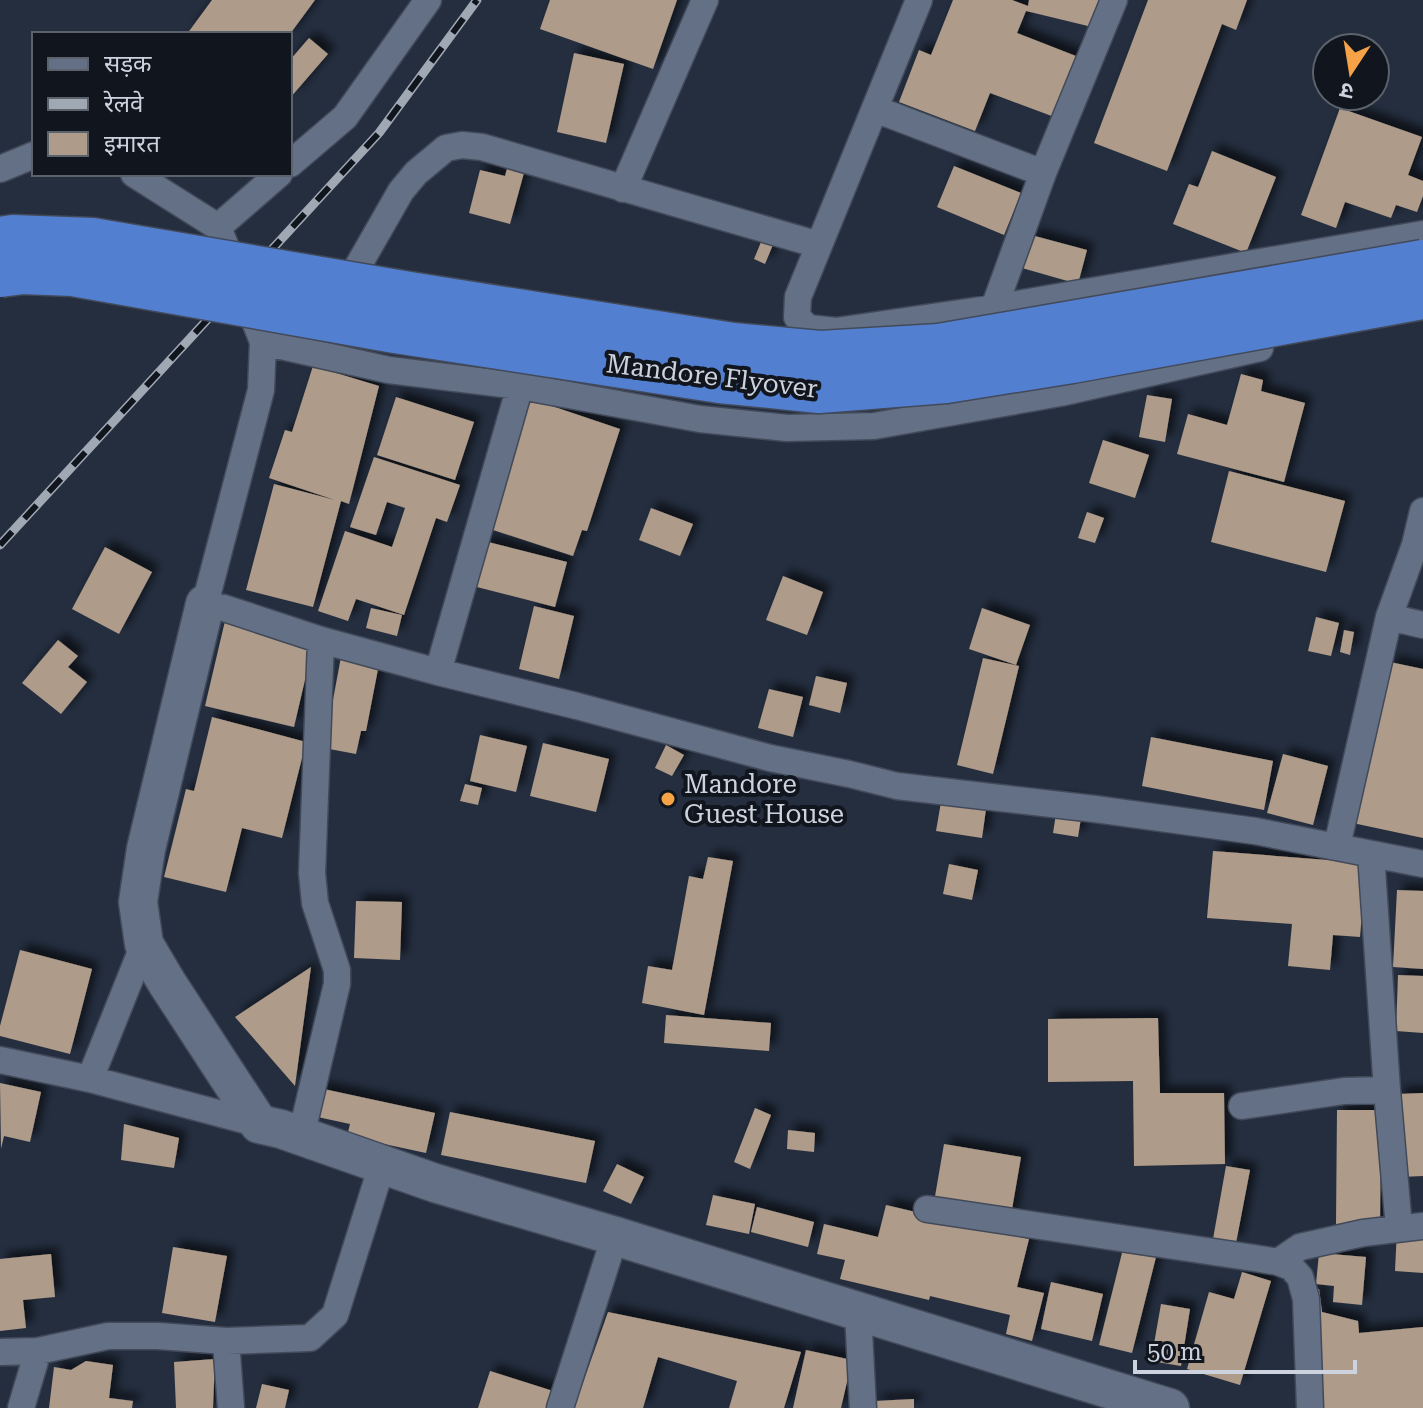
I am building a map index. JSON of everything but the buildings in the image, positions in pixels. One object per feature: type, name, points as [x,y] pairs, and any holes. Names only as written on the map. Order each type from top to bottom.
[{"type":"highway","name":"Mandore Flyover","points":[[0,239],[92,240],[687,338],[820,353],[939,346],[1423,262]]},
{"type":"highway","name":"Mandore Flyover","points":[[0,275],[23,272],[73,274],[395,331],[720,381],[819,391],[962,379],[1423,297]]},
{"type":"street","points":[[292,162],[345,117],[428,0]]},
{"type":"street","points":[[623,189],[705,0]]},
{"type":"street","points":[[919,0],[798,297],[797,317],[808,328],[836,331],[994,308],[1423,234]]},
{"type":"street","points":[[994,308],[1043,173],[1114,0]]},
{"type":"street","points":[[875,109],[1043,173]]},
{"type":"street","points":[[309,351],[401,191],[416,173],[446,148],[462,145],[482,147],[819,245]]},
{"type":"street","points":[[0,169],[32,156]]},
{"type":"street","points":[[137,176],[218,227],[263,342],[261,390],[146,849],[138,902],[144,944],[259,1124]]},
{"type":"street","points":[[218,227],[277,176]]},
{"type":"street","points":[[263,342],[389,370],[520,386],[700,419],[787,428],[874,426],[1060,393],[1423,310]]},
{"type":"street","points":[[438,672],[520,386]]},
{"type":"street","points":[[1337,846],[1389,617],[1415,545],[1423,511]]},
{"type":"street","points":[[205,604],[438,672],[770,758],[897,786],[1178,820],[1337,846],[1423,864]]},
{"type":"street","points":[[1389,617],[1423,625]]},
{"type":"street","points":[[301,1136],[337,984],[337,970],[315,903],[312,873],[321,640]]},
{"type":"street","points":[[1278,1262],[1300,1247],[1363,1233],[1411,1227],[1387,1090],[1371,854]]},
{"type":"street","points":[[90,1079],[144,944]]},
{"type":"street","points":[[0,1060],[90,1079],[301,1136],[435,1183],[1170,1408]]},
{"type":"street","points":[[1242,1106],[1344,1091],[1387,1090]]},
{"type":"street","points":[[0,1352],[38,1351],[108,1336],[226,1341],[310,1338],[335,1315],[382,1165]]},
{"type":"street","points":[[927,1209],[1278,1262],[1291,1267],[1300,1277],[1306,1299],[1310,1408]]},
{"type":"street","points":[[560,1408],[615,1236]]},
{"type":"street","points":[[858,1312],[863,1408]]},
{"type":"street","points":[[226,1341],[231,1408]]},
{"type":"street","points":[[21,1408],[38,1351]]},
{"type":"railway","points":[[0,545],[379,133],[477,0]]},
{"type":"place","name":"Mandore Guest House","points":[[668,799]]}]
